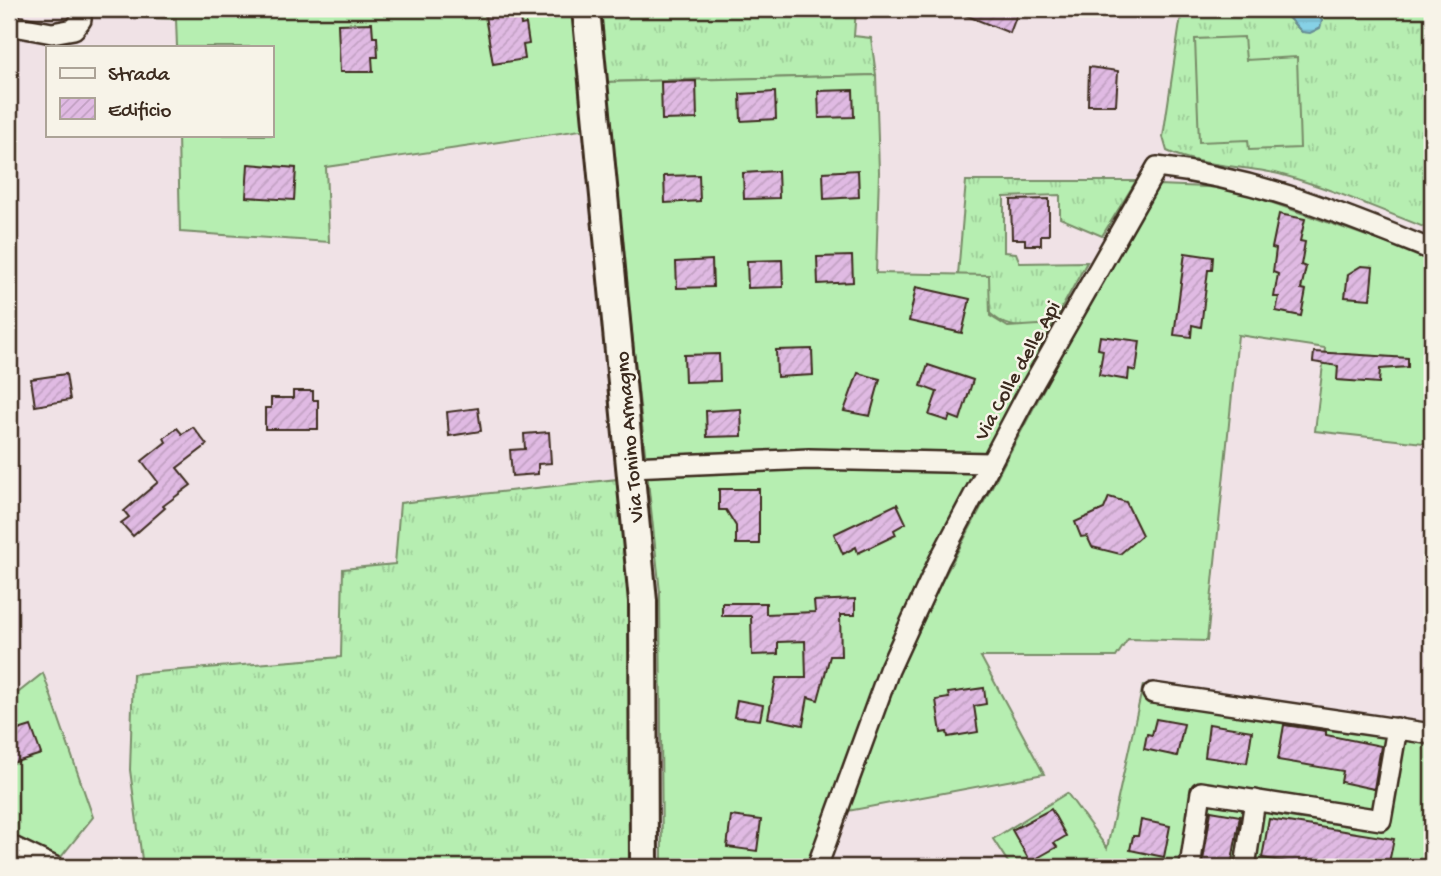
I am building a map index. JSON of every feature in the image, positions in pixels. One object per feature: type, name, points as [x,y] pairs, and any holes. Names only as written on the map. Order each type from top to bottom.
[{"type":"street","points":[[9,25],[52,33],[74,29],[81,20],[81,9]]},
{"type":"street","name":"Via Tonino Armagno","points":[[586,9],[643,601],[644,867]]},
{"type":"street","name":"Via Colle delle Api","points":[[817,867],[889,670],[939,561],[990,463],[1157,167],[1208,173],[1293,195],[1432,250]]},
{"type":"street","points":[[631,467],[809,459],[990,463]]},
{"type":"street","points":[[1153,693],[1432,734]]},
{"type":"street","points":[[1190,867],[1201,792],[1381,820],[1398,729]]},
{"type":"street","points":[[1245,867],[1255,800]]},
{"type":"street","points":[[9,845],[55,867]]},
{"type":"green space","points":[[93,9],[577,9],[588,129],[326,167],[329,242],[180,232],[178,136],[273,136],[273,46],[177,46],[176,19],[95,15]]},
{"type":"green space","points":[[599,9],[856,9],[854,36],[871,38],[876,75],[605,82]]},
{"type":"green space","points":[[1182,9],[1280,9],[1302,32],[1322,21],[1320,15],[1306,13],[1304,9],[1432,9],[1432,230],[1279,174],[1207,163],[1167,151],[1163,137]]},
{"type":"green space","points":[[1244,37],[1246,60],[1297,57],[1300,148],[1249,150],[1248,140],[1199,142],[1195,39]]},
{"type":"green space","points":[[876,75],[879,172],[876,273],[989,275],[990,316],[1008,327],[1053,324],[932,556],[809,867],[662,867],[660,592],[605,82]]},
{"type":"green space","points":[[966,181],[1136,181],[1102,236],[1060,218],[1060,195],[1004,197],[1004,252],[1016,253],[1020,263],[1087,262],[1053,324],[1020,327],[996,319],[958,275]]},
{"type":"green space","points":[[1159,185],[1230,188],[1432,259],[1432,444],[1315,431],[1325,348],[1238,335],[1207,641],[1128,639],[1116,657],[981,657],[1044,774],[848,811],[898,670],[941,583],[1061,356]]},
{"type":"green space","points":[[613,446],[624,448],[631,533],[634,867],[143,867],[130,770],[133,674],[341,657],[343,569],[395,564],[400,503],[617,479]]},
{"type":"green space","points":[[43,673],[93,817],[57,862],[9,836],[9,700]]},
{"type":"green space","points":[[1143,685],[1432,725],[1432,779],[1425,822],[1432,823],[1432,867],[1011,867],[993,839],[1067,793],[1107,848]]},
{"type":"water","points":[[1280,9],[1316,12],[1322,21],[1320,28],[1310,33],[1302,32]]},
{"type":"building","points":[[950,9],[1019,9],[1010,33]]},
{"type":"building","points":[[519,10],[521,25],[526,24],[529,44],[523,45],[525,59],[493,64],[485,16]]},
{"type":"building","points":[[372,23],[373,37],[377,37],[378,57],[372,57],[373,72],[340,72],[338,24]]},
{"type":"building","points":[[1089,67],[1118,71],[1116,105],[1088,105]]},
{"type":"building","points":[[696,81],[697,119],[662,120],[661,82]]},
{"type":"building","points":[[853,90],[854,117],[819,118],[818,91]]},
{"type":"building","points":[[775,92],[776,119],[741,121],[740,94]]},
{"type":"building","points":[[248,164],[296,168],[294,200],[246,197]]},
{"type":"building","points":[[858,170],[859,197],[824,199],[823,172]]},
{"type":"building","points":[[778,171],[779,198],[744,199],[743,173]]},
{"type":"building","points":[[699,175],[700,201],[665,203],[664,176]]},
{"type":"building","points":[[1049,199],[1049,235],[1041,235],[1041,245],[1025,245],[1025,239],[1012,239],[1011,200]]},
{"type":"building","points":[[1279,214],[1305,219],[1300,241],[1305,242],[1301,265],[1306,267],[1301,289],[1306,290],[1301,316],[1276,311],[1279,297],[1274,297],[1278,274],[1273,272],[1276,249],[1272,248]]},
{"type":"building","points":[[1185,253],[1213,257],[1212,270],[1208,270],[1201,327],[1192,325],[1191,337],[1174,335]]},
{"type":"building","points":[[852,256],[853,282],[818,284],[817,257]]},
{"type":"building","points":[[712,260],[713,287],[677,288],[676,262]]},
{"type":"building","points":[[782,260],[783,287],[748,288],[747,261]]},
{"type":"building","points":[[1361,266],[1373,267],[1370,299],[1345,297],[1348,274]]},
{"type":"building","points":[[916,287],[970,299],[962,333],[909,321]]},
{"type":"building","points":[[1100,336],[1140,341],[1136,371],[1129,369],[1128,380],[1099,375],[1103,350],[1098,349]]},
{"type":"building","points":[[812,349],[813,375],[777,377],[776,350]]},
{"type":"building","points":[[1314,352],[1408,358],[1408,367],[1380,369],[1379,383],[1337,380],[1338,366],[1313,362]]},
{"type":"building","points":[[719,354],[720,381],[685,382],[684,355]]},
{"type":"building","points":[[928,365],[973,380],[960,420],[950,416],[948,421],[929,415],[937,392],[921,386]]},
{"type":"building","points":[[858,373],[880,379],[870,416],[844,411]]},
{"type":"building","points":[[66,374],[70,400],[35,406],[31,379]]},
{"type":"building","points":[[293,391],[313,391],[313,400],[318,400],[318,429],[265,429],[265,408],[271,408],[271,398],[293,398]]},
{"type":"building","points":[[478,408],[481,431],[449,436],[447,412]]},
{"type":"building","points":[[741,409],[742,436],[707,437],[706,411]]},
{"type":"building","points":[[193,427],[207,445],[177,468],[191,485],[163,506],[165,508],[133,536],[121,523],[129,517],[124,511],[158,482],[142,461],[166,442],[164,438],[177,428],[182,434]]},
{"type":"building","points":[[549,432],[551,463],[538,464],[538,474],[512,476],[510,450],[525,449],[524,434]]},
{"type":"building","points":[[719,489],[759,489],[759,544],[736,544],[736,526],[726,510],[719,510]]},
{"type":"building","points":[[1109,497],[1126,502],[1142,535],[1120,554],[1092,547],[1087,536],[1081,537],[1075,522],[1104,509]]},
{"type":"building","points":[[897,504],[906,523],[894,530],[896,535],[858,553],[856,547],[843,554],[834,534]]},
{"type":"building","points":[[855,599],[855,615],[840,615],[841,656],[830,656],[818,700],[808,697],[803,725],[768,718],[776,678],[806,678],[805,641],[778,642],[778,654],[752,655],[751,616],[722,616],[722,603],[766,603],[766,614],[815,612],[814,601]]},
{"type":"building","points":[[984,688],[986,704],[974,706],[978,732],[948,737],[947,732],[941,733],[936,700],[949,698],[948,693]]},
{"type":"building","points":[[737,700],[763,705],[760,720],[734,717]]},
{"type":"building","points":[[1156,719],[1184,724],[1177,756],[1144,749],[1147,734],[1152,735]]},
{"type":"building","points":[[1209,724],[1252,731],[1247,763],[1205,757]]},
{"type":"building","points":[[1284,725],[1326,731],[1326,735],[1381,746],[1374,789],[1341,782],[1343,771],[1278,760]]},
{"type":"building","points":[[31,726],[41,754],[13,763],[9,733]]},
{"type":"building","points":[[1051,809],[1066,836],[1054,843],[1057,847],[1030,862],[1012,830]]},
{"type":"building","points":[[1211,811],[1240,816],[1231,867],[1202,867]]},
{"type":"building","points":[[731,816],[761,820],[757,851],[727,847]]},
{"type":"building","points":[[1269,819],[1394,839],[1388,867],[1319,867],[1262,858]]},
{"type":"building","points":[[1141,820],[1170,826],[1164,857],[1130,850],[1133,836],[1138,836]]}]
